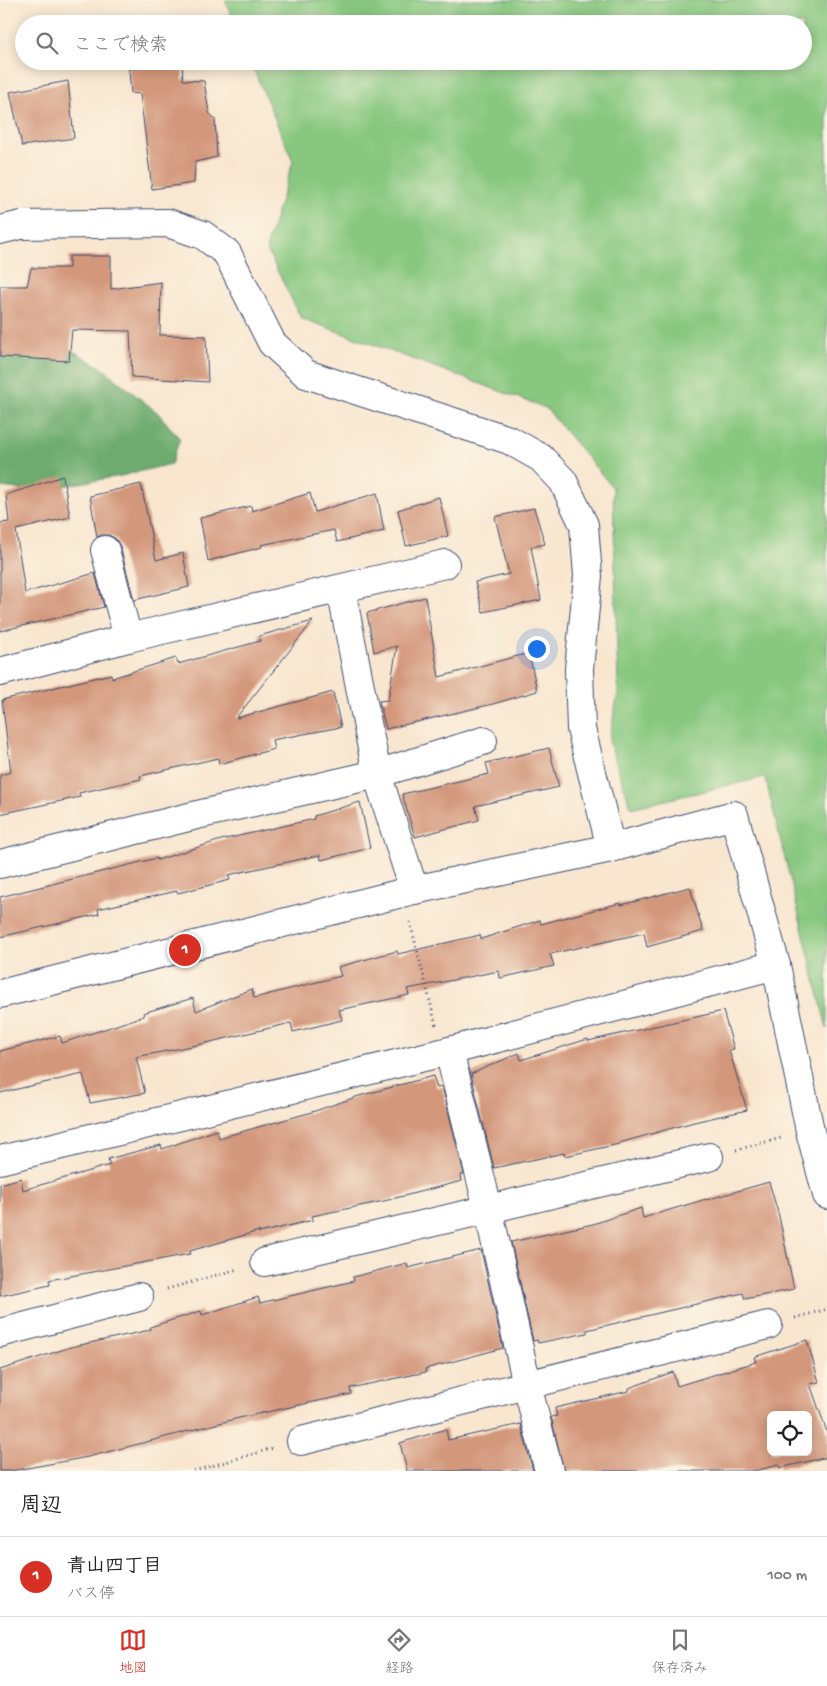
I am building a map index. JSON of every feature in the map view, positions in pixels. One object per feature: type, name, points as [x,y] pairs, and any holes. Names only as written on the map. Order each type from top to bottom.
[{"type":"street","points":[[0,230],[21,225],[168,223],[204,235],[227,253],[272,343],[306,374],[509,440],[541,458],[563,481],[584,526],[588,576],[580,669],[581,729],[611,848]]},
{"type":"street","points":[[105,550],[128,638]]},
{"type":"street","points":[[0,672],[128,638],[445,564]]},
{"type":"street","points":[[340,589],[377,774],[409,892]]},
{"type":"street","points":[[0,864],[197,815],[377,774],[483,741]]},
{"type":"street","points":[[0,994],[409,892],[611,848],[734,815],[776,965],[810,1131],[827,1195]]},
{"type":"street","points":[[0,1160],[446,1052],[776,965]]},
{"type":"street","points":[[446,1052],[488,1208],[527,1386],[549,1471]]},
{"type":"street","points":[[265,1262],[709,1157]]},
{"type":"street","points":[[0,1333],[139,1297]]},
{"type":"street","points":[[301,1441],[768,1325]]},
{"type":"path","points":[[409,892],[446,1052]]},
{"type":"path","points":[[709,1157],[810,1131]]},
{"type":"path","points":[[139,1297],[265,1262]]},
{"type":"path","points":[[194,1471],[301,1441]]},
{"type":"green space","points":[[225,0],[827,0],[827,1029],[765,777],[631,808],[609,741],[618,692],[613,488],[546,408],[301,318],[266,248],[293,161],[254,70],[812,70],[812,15],[231,15]]},
{"type":"green space","points":[[0,309],[101,367],[158,413],[180,439],[171,464],[121,476],[33,491],[0,487]]},
{"type":"building","points":[[129,70],[182,70],[183,80],[204,81],[209,113],[215,119],[217,157],[195,162],[194,183],[152,189],[140,94],[131,93]]},
{"type":"building","points":[[68,81],[74,138],[22,146],[10,92]]},
{"type":"building","points":[[69,256],[111,256],[111,289],[161,282],[160,335],[206,336],[208,382],[132,377],[130,331],[72,330],[69,361],[0,357],[0,286],[27,286],[31,268],[69,268]]},
{"type":"building","points":[[63,476],[70,517],[16,530],[25,593],[95,573],[104,607],[0,631],[0,523],[9,522],[6,495]]},
{"type":"building","points":[[141,484],[156,560],[183,553],[189,587],[134,600],[120,546],[116,539],[109,535],[97,537],[90,496]]},
{"type":"building","points":[[310,493],[315,512],[377,493],[384,531],[337,542],[334,530],[261,545],[262,547],[208,561],[200,518],[251,506],[252,511]]},
{"type":"building","points":[[439,497],[448,536],[406,546],[398,510]]},
{"type":"building","points":[[534,508],[545,544],[531,547],[541,600],[483,612],[475,582],[509,574],[495,517]]},
{"type":"building","points":[[425,597],[439,677],[529,653],[537,691],[493,704],[386,729],[379,701],[388,700],[397,646],[374,652],[367,613]]},
{"type":"building","points":[[313,621],[236,718],[333,692],[341,727],[272,740],[274,749],[219,764],[218,758],[140,776],[141,779],[79,793],[80,797],[0,814],[0,775],[11,772],[2,700],[111,674],[112,678],[176,658],[178,664],[260,641],[259,636]]},
{"type":"building","points":[[549,748],[559,787],[475,806],[479,820],[415,837],[402,794],[489,774],[486,763]]},
{"type":"building","points":[[360,802],[370,848],[321,860],[320,855],[228,875],[230,880],[178,893],[177,891],[98,909],[99,914],[0,937],[0,897],[157,858],[157,860],[221,840],[314,819],[314,816]]},
{"type":"building","points":[[690,887],[703,931],[647,947],[644,933],[550,954],[554,966],[500,978],[499,971],[407,989],[409,995],[339,1010],[342,1020],[293,1032],[291,1023],[136,1057],[145,1093],[90,1103],[83,1074],[0,1093],[0,1051],[60,1036],[62,1043],[144,1016],[143,1013],[193,998],[196,1011],[252,989],[254,998],[341,976],[338,967],[397,951],[398,954],[480,935],[481,939],[540,920],[541,924]]},
{"type":"building","points":[[723,1011],[734,1049],[729,1050],[747,1110],[694,1122],[619,1144],[565,1156],[564,1153],[494,1168],[471,1074],[519,1053],[521,1060],[588,1039],[588,1041]]},
{"type":"building","points":[[433,1076],[437,1088],[442,1086],[464,1174],[461,1175],[462,1181],[384,1201],[312,1216],[313,1220],[259,1233],[259,1231],[190,1251],[190,1254],[49,1280],[50,1285],[0,1296],[0,1184],[21,1178],[23,1190],[110,1165],[108,1159],[161,1145],[162,1149],[217,1130],[219,1138]]},
{"type":"building","points":[[769,1182],[779,1216],[794,1289],[745,1299],[743,1293],[587,1330],[587,1333],[538,1343],[537,1340],[533,1341],[511,1242],[593,1224],[641,1208],[643,1218]]},
{"type":"building","points":[[481,1250],[503,1348],[425,1369],[426,1372],[350,1388],[351,1394],[239,1418],[88,1457],[11,1471],[0,1471],[0,1370],[71,1347],[150,1330],[150,1327],[201,1311],[202,1315],[258,1297],[260,1303],[354,1281],[353,1277],[407,1263],[408,1268]]},
{"type":"building","points":[[807,1340],[819,1382],[810,1384],[827,1432],[827,1457],[780,1468],[779,1465],[754,1471],[564,1471],[551,1417],[557,1416],[555,1408],[629,1391],[629,1388],[673,1372],[677,1386],[756,1362],[754,1357]]},
{"type":"building","points":[[521,1424],[533,1471],[407,1471],[400,1443],[446,1429],[448,1440]]},
{"type":"place","name":"青山四丁目","points":[[185,950]]}]
